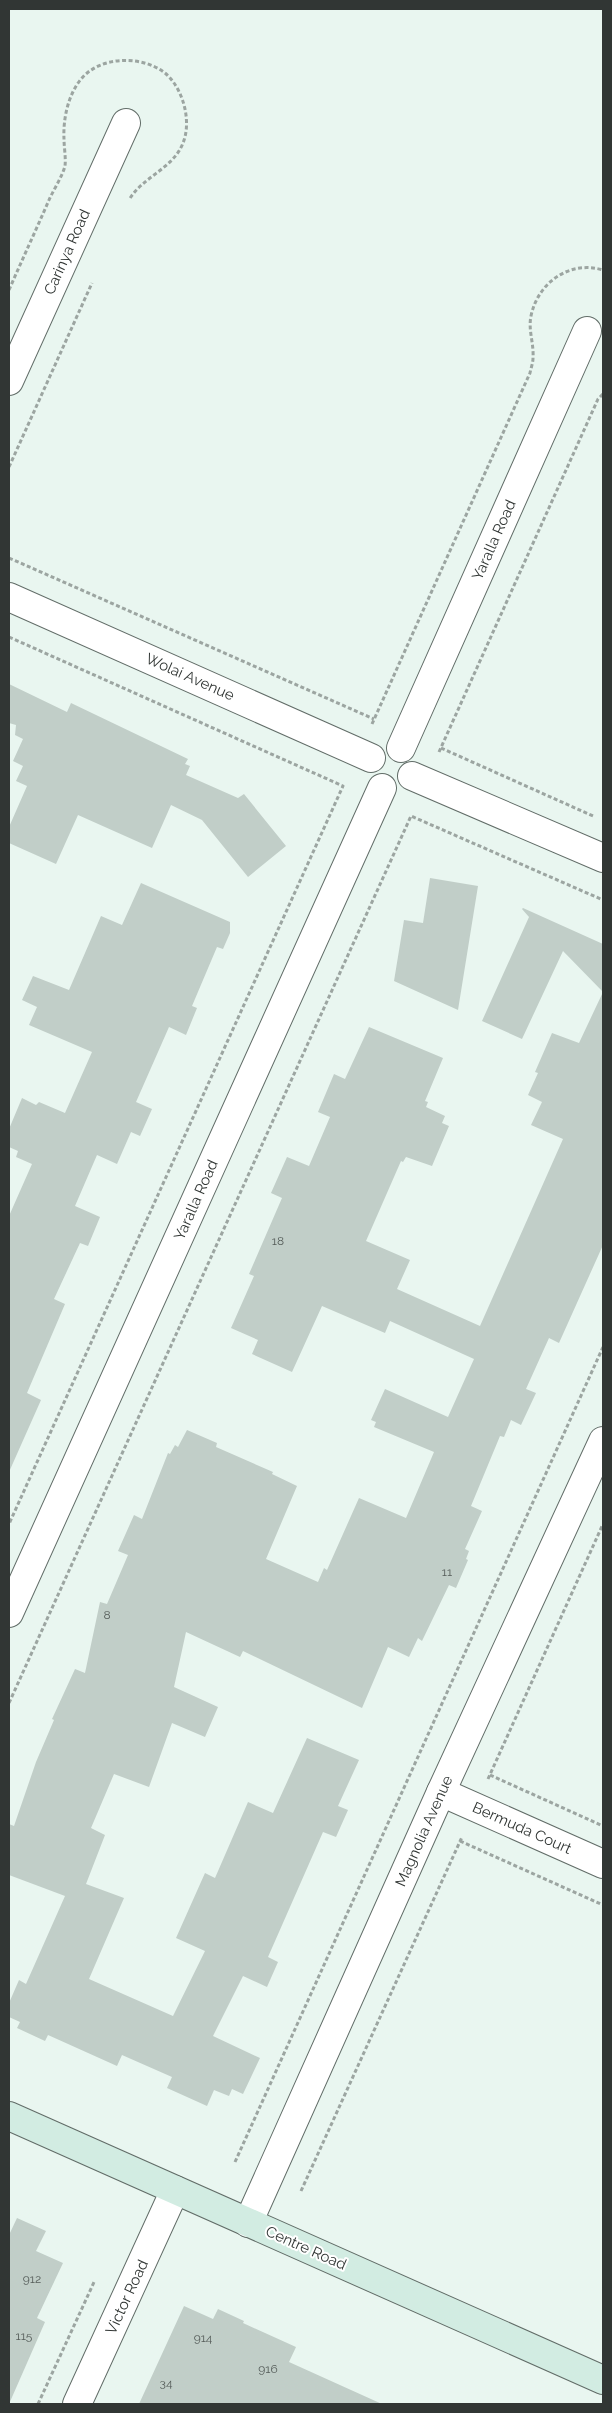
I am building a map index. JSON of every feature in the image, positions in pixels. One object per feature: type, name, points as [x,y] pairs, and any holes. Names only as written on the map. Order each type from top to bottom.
[{"type":"main road","name":"Centre Road","points":[[9,2116],[603,2380]]},
{"type":"street","name":"Carinya Road","points":[[9,381],[126,122]]},
{"type":"street","name":"Yaralla Road","points":[[406,738],[587,332]]},
{"type":"street","name":"Wolai Avenue","points":[[9,597],[371,758]]},
{"type":"street","points":[[406,738],[407,751],[414,763],[412,776],[403,787],[389,790],[382,788],[372,778],[370,772],[371,758],[381,748],[406,738]]},
{"type":"street","points":[[412,776],[603,858]]},
{"type":"street","name":"Yaralla Road","points":[[9,1613],[17,1574],[382,788]]},
{"type":"street","name":"Magnolia Avenue","points":[[248,2223],[441,1792],[603,1442]]},
{"type":"street","name":"Bermuda Court","points":[[441,1792],[603,1864]]},
{"type":"street","name":"Victor Road","points":[[77,2404],[176,2190]]},
{"type":"path","points":[[374,719],[530,373],[533,357],[530,337],[531,314],[541,292],[555,276],[574,269],[595,268],[603,270]]},
{"type":"path","points":[[441,748],[594,408],[603,394]]},
{"type":"path","points":[[9,558],[374,719],[406,738],[441,748],[594,816]]},
{"type":"path","points":[[9,637],[343,786],[9,1524]]},
{"type":"path","points":[[9,1703],[411,816],[603,900]]},
{"type":"path","points":[[235,2162],[603,1347]]},
{"type":"path","points":[[301,2191],[603,1524]]},
{"type":"path","points":[[490,1775],[603,1826]]},
{"type":"path","points":[[460,1841],[603,1905]]},
{"type":"path","points":[[38,2404],[99,2273]]},
{"type":"building","points":[[9,684],[67,712],[71,703],[188,759],[185,764],[190,766],[186,775],[238,798],[244,794],[286,846],[248,877],[202,820],[171,805],[152,848],[78,815],[56,864],[9,843],[9,827],[27,786],[16,781],[23,766],[13,761],[23,739],[15,735],[16,725],[9,723]]},
{"type":"building","points":[[430,878],[478,886],[458,1010],[394,981],[404,920],[423,923]]},
{"type":"building","points":[[141,883],[230,922],[230,933],[223,949],[217,947],[192,1006],[197,1008],[186,1035],[169,1027],[136,1102],[152,1109],[140,1136],[131,1132],[117,1164],[97,1155],[75,1206],[100,1217],[88,1246],[80,1243],[54,1299],[65,1304],[27,1393],[41,1400],[9,1472],[9,1216],[32,1164],[16,1157],[18,1151],[9,1147],[9,1129],[22,1098],[36,1105],[39,1102],[65,1113],[92,1052],[29,1025],[37,1007],[22,1000],[33,976],[69,990],[101,916],[122,925]]},
{"type":"building","points":[[523,908],[603,944],[603,992],[563,951],[522,1039],[482,1021],[529,917]]},
{"type":"building","points":[[603,992],[603,1245],[559,1343],[549,1338],[526,1389],[536,1393],[521,1425],[511,1420],[504,1437],[500,1436],[471,1506],[482,1511],[465,1549],[469,1551],[466,1559],[468,1560],[456,1588],[449,1585],[422,1641],[418,1638],[409,1657],[388,1647],[362,1708],[243,1651],[240,1657],[186,1632],[174,1687],[218,1707],[205,1737],[172,1723],[149,1787],[114,1774],[91,1828],[105,1835],[86,1884],[124,1898],[89,1979],[173,2016],[205,1951],[176,1938],[205,1873],[215,1878],[248,1802],[273,1813],[307,1738],[359,1760],[338,1806],[348,1810],[336,1837],[323,1832],[268,1957],[278,1962],[267,1987],[243,1976],[213,2036],[260,2058],[243,2094],[232,2089],[229,2096],[214,2090],[207,2106],[167,2088],[172,2077],[122,2055],[117,2066],[48,2035],[45,2041],[17,2028],[20,2022],[9,2017],[9,2003],[19,1980],[26,1984],[65,1896],[9,1875],[9,1824],[14,1826],[36,1762],[54,1720],[52,1719],[75,1669],[85,1673],[100,1602],[107,1604],[128,1555],[118,1551],[134,1515],[142,1519],[168,1453],[170,1454],[175,1445],[178,1447],[187,1430],[217,1443],[216,1447],[273,1472],[272,1474],[297,1486],[266,1559],[318,1582],[324,1568],[327,1570],[359,1498],[406,1518],[434,1452],[374,1427],[376,1422],[371,1420],[385,1389],[448,1417],[474,1359],[390,1321],[385,1333],[322,1306],[292,1372],[252,1354],[258,1340],[231,1328],[254,1276],[249,1274],[282,1198],[271,1193],[287,1157],[309,1166],[330,1117],[318,1112],[334,1074],[345,1079],[369,1027],[443,1058],[425,1101],[428,1102],[426,1107],[445,1116],[442,1123],[449,1126],[432,1166],[406,1157],[403,1162],[401,1161],[366,1241],[410,1260],[397,1289],[480,1326],[563,1139],[531,1125],[542,1102],[528,1095],[538,1073],[535,1072],[552,1033],[579,1043]]},
{"type":"building","points":[[17,2218],[46,2231],[36,2251],[63,2263],[37,2318],[45,2322],[9,2404],[9,2235]]},
{"type":"building","points":[[184,2306],[213,2319],[218,2309],[244,2321],[243,2323],[296,2347],[289,2362],[382,2404],[139,2404]]}]
